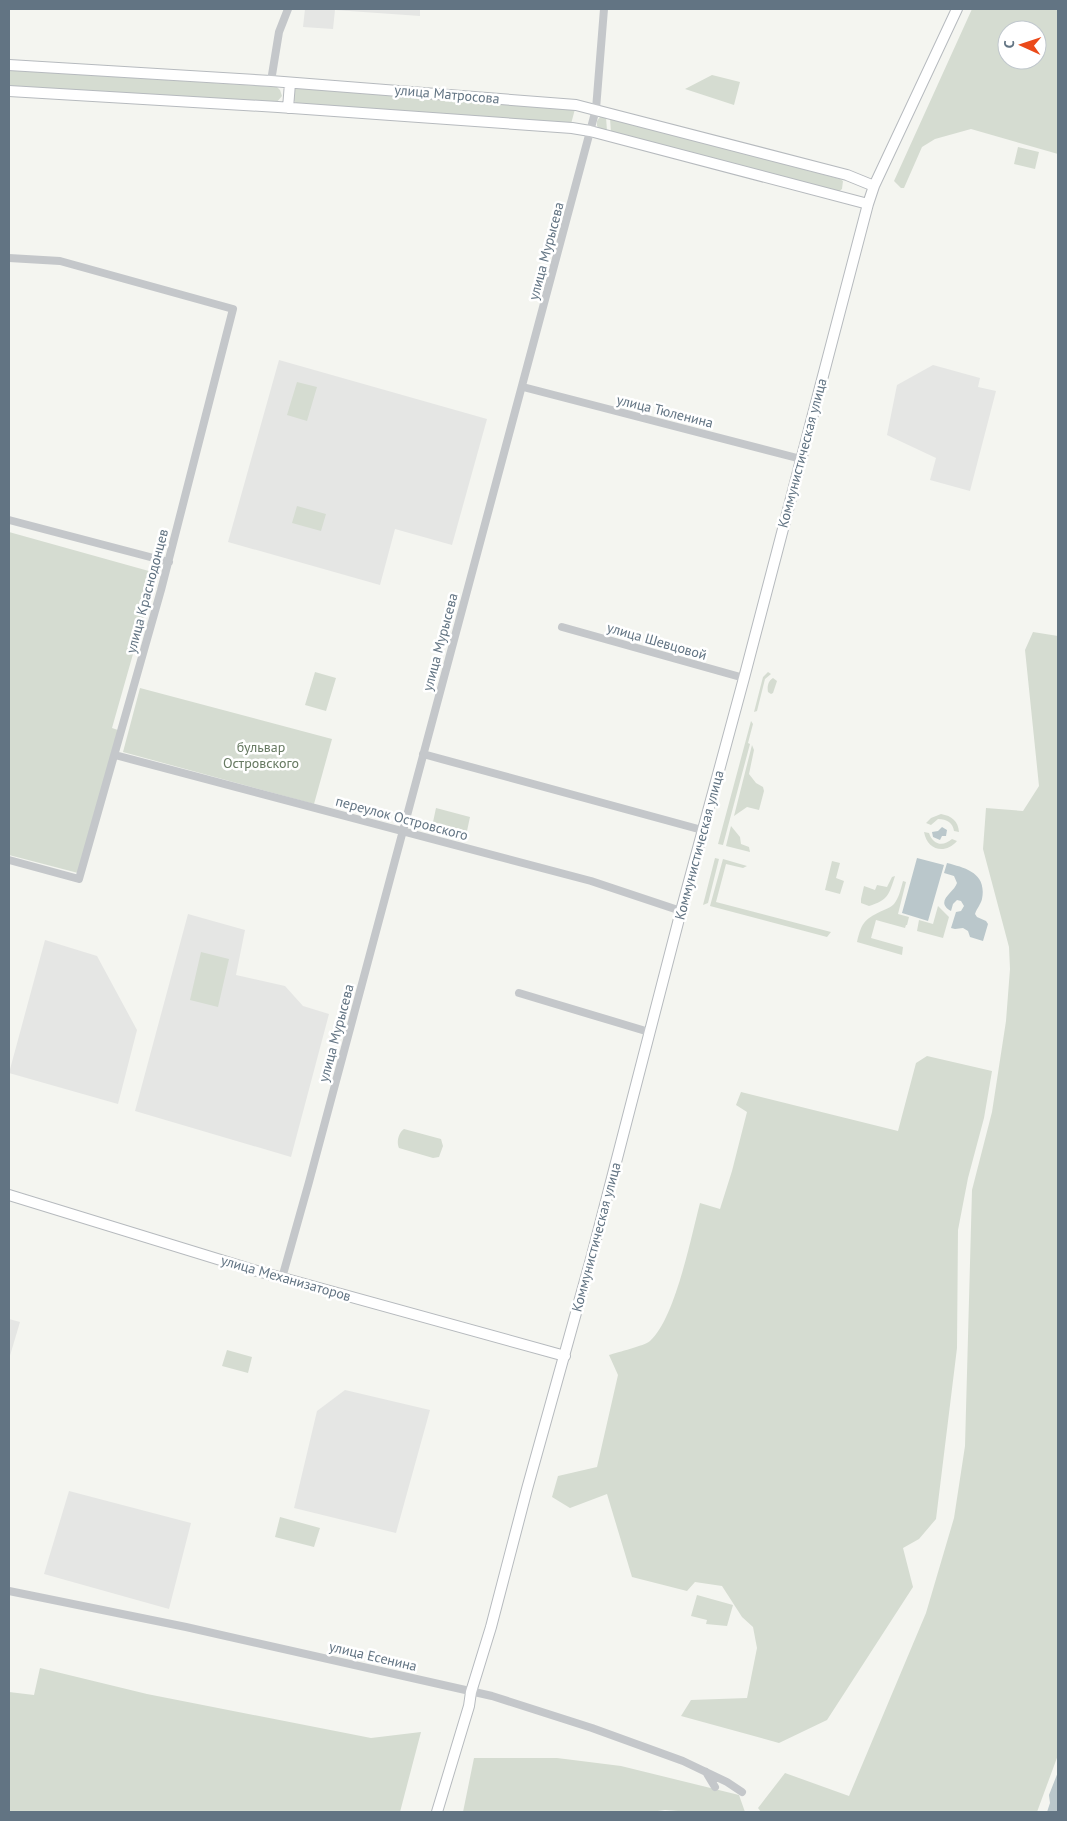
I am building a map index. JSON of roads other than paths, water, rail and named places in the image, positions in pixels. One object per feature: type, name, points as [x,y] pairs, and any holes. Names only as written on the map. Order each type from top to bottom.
[{"type":"main road","name":"Коммунистическая улица","points":[[437,1812],[469,1706],[471,1692],[491,1627],[527,1489],[565,1356],[868,204],[874,186],[957,9]]},
{"type":"main road","name":"улица Матросова","points":[[9,65],[271,81],[576,105],[847,175],[874,186]]},
{"type":"main road","points":[[288,108],[290,83]]},
{"type":"main road","name":"улица Матросова","points":[[9,91],[288,108],[590,131],[868,204]]},
{"type":"main road","name":"улица Механизаторов","points":[[9,1195],[282,1278],[565,1356]]},
{"type":"street","points":[[271,81],[279,32],[288,9]]},
{"type":"street","name":"улица Мурысева","points":[[282,1278],[596,109],[604,9]]},
{"type":"street","name":"улица Краснодонцев","points":[[9,258],[60,261],[233,309],[168,562],[79,878],[9,860]]},
{"type":"street","name":"улица Тюленина","points":[[522,387],[801,459]]},
{"type":"street","points":[[9,520],[168,562]]},
{"type":"street","name":"улица Шевцовой","points":[[562,626],[744,678]]},
{"type":"street","points":[[423,754],[702,830]]},
{"type":"street","name":"переулок Островского","points":[[115,755],[590,881],[681,911]]},
{"type":"street","points":[[520,993],[649,1032]]},
{"type":"street","name":"улица Есенина","points":[[9,1591],[195,1629],[492,1696],[592,1728],[683,1761],[728,1782],[742,1792]]},
{"type":"street","points":[[706,1772],[714,1787]]},
{"type":"park label","name":"бульвар Островского","points":[[261,756]]}]
